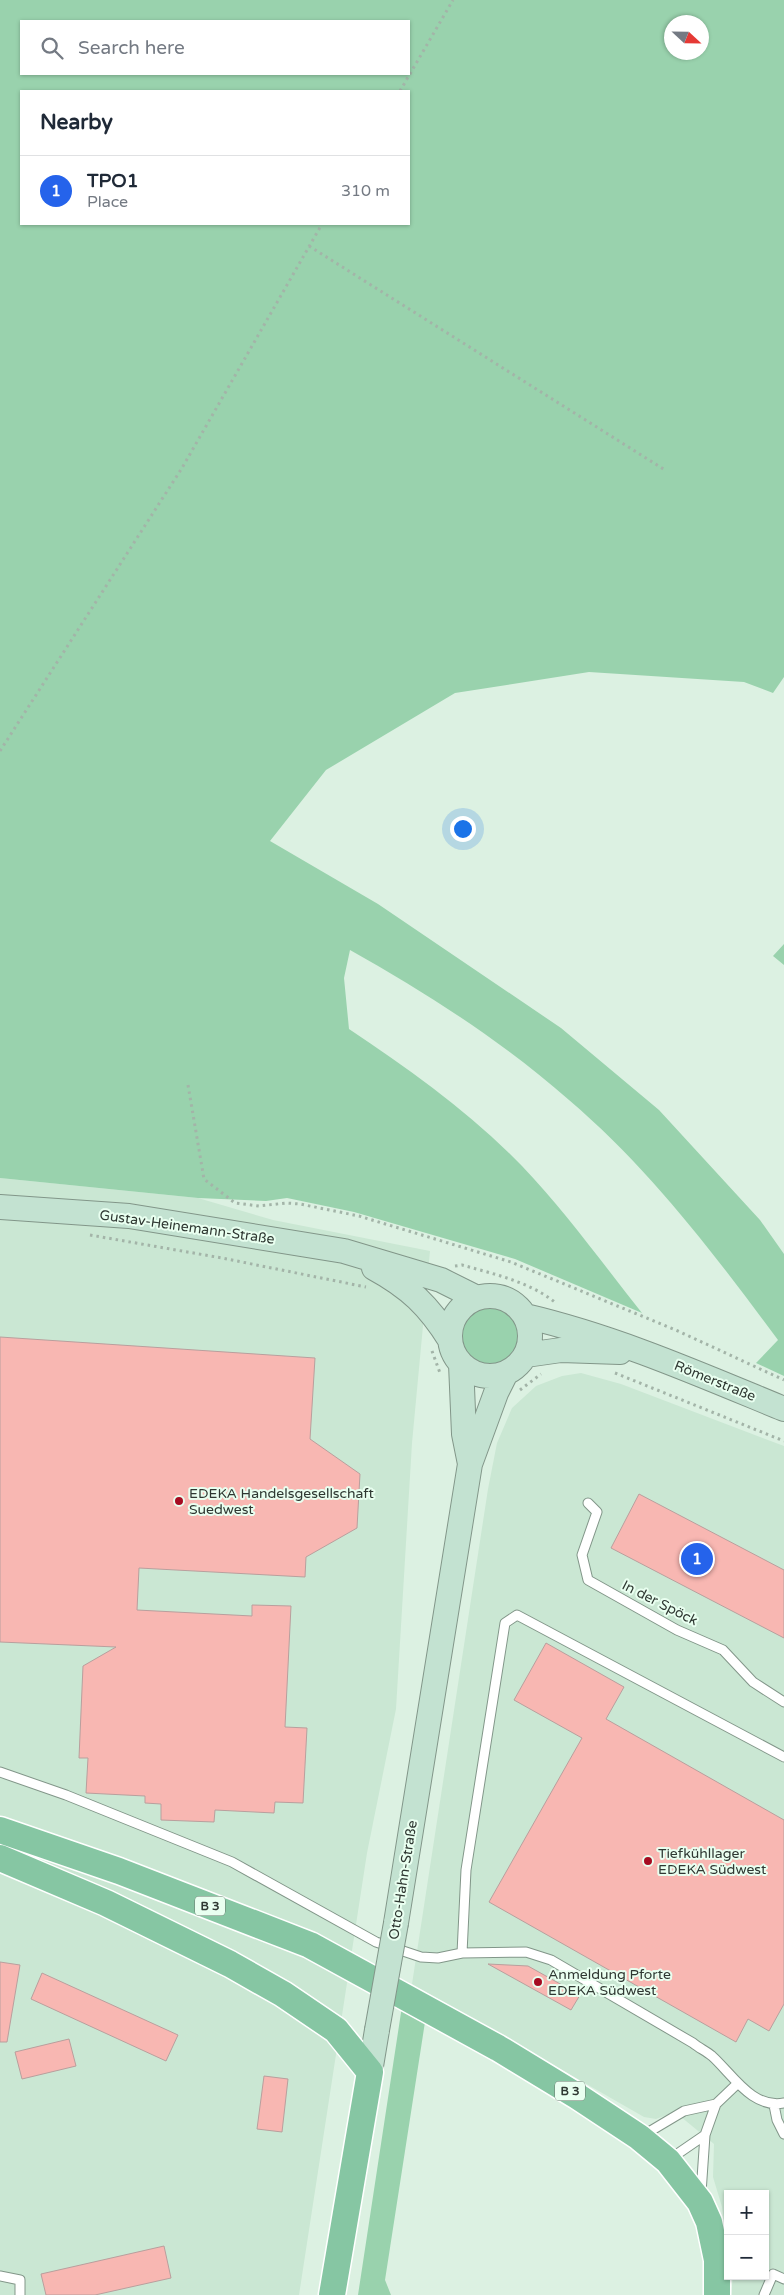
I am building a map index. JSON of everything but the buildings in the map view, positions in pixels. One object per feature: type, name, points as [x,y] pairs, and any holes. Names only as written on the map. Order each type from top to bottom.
[{"type":"main road","name":"B 3","points":[[0,1830],[119,1871],[310,1945],[498,2048],[577,2096],[639,2137],[668,2161],[700,2202],[709,2222],[717,2260],[717,2295]]},
{"type":"main road","points":[[0,1858],[106,1903],[230,1964],[283,1994],[336,2030],[370,2072]]},
{"type":"main road","name":"Otto-Hahn-Straße","points":[[333,2294],[370,2072]]},
{"type":"street","name":"Gustav-Heinemann-Straße","points":[[0,1207],[129,1216],[344,1251],[442,1280],[478,1298]]},
{"type":"street","name":"Gustav-Heinemann-Straße","points":[[344,1251],[396,1280],[418,1298],[437,1319],[439,1341],[453,1353],[451,1371]]},
{"type":"street","points":[[439,1341],[451,1326],[456,1314],[466,1304],[478,1298],[491,1296],[504,1298],[516,1305],[525,1316],[530,1328],[530,1342],[526,1355],[517,1366],[512,1383],[493,1376],[451,1371]]},
{"type":"street","name":"Römerstraße","points":[[525,1316],[560,1324],[647,1353],[784,1409]]},
{"type":"street","name":"Römerstraße","points":[[526,1355],[582,1349],[647,1353]]},
{"type":"street","name":"Otto-Hahn-Straße","points":[[451,1371],[470,1464]]},
{"type":"street","name":"Otto-Hahn-Straße","points":[[370,2072],[470,1464],[496,1392],[512,1383]]},
{"type":"lane","name":"In der Spöck","points":[[588,1503],[597,1512],[582,1555],[588,1580],[677,1630],[722,1650],[753,1682],[784,1702]]},
{"type":"lane","points":[[462,1953],[466,1870],[505,1622],[517,1615],[784,1757]]},
{"type":"lane","points":[[0,1772],[66,1795],[232,1862],[376,1942],[421,1957],[438,1958],[462,1953],[526,1952],[550,1960],[712,2056],[737,2084],[762,2101],[774,2105],[784,2103]]},
{"type":"lane","points":[[700,2202],[705,2135],[716,2104],[737,2084]]},
{"type":"lane","points":[[639,2137],[684,2111],[716,2104]]},
{"type":"lane","points":[[774,2105],[777,2120],[784,2134]]},
{"type":"lane","points":[[668,2161],[705,2135]]},
{"type":"lane","points":[[764,2295],[773,2274],[784,2279]]},
{"type":"lane","points":[[0,2276],[20,2280],[20,2295]]},
{"type":"path","points":[[410,74],[453,0]]},
{"type":"path","points":[[401,90],[409,75]]},
{"type":"path","points":[[0,752],[182,468],[321,225]]},
{"type":"path","points":[[309,246],[665,470]]},
{"type":"path","points":[[188,1085],[204,1178],[235,1203],[259,1206],[286,1203],[300,1204],[359,1216],[511,1262],[678,1331],[784,1380]]},
{"type":"path","points":[[82,1234],[222,1258],[369,1288]]},
{"type":"path","points":[[442,1280],[450,1267],[462,1264],[520,1284],[543,1293],[559,1306],[560,1324]]},
{"type":"path","points":[[439,1341],[436,1359],[451,1371]]},
{"type":"path","points":[[607,1371],[784,1441]]},
{"type":"path","points":[[512,1383],[547,1372]]},
{"type":"shaded area","points":[[0,1178],[198,1198],[273,1220],[430,1251],[412,1443],[396,1709],[367,1853],[299,2295],[0,2295]]},
{"type":"shaded area","points":[[581,1373],[621,1384],[784,1446],[784,2295],[731,2295],[733,2280],[769,2280],[769,2190],[724,2190],[724,2220],[713,2177],[714,2144],[675,2112],[656,2119],[644,2117],[412,1984],[488,1489],[497,1443],[512,1408],[536,1386],[562,1376]]},
{"type":"green space","points":[[0,0],[784,0],[784,677],[773,693],[744,682],[589,672],[455,693],[326,770],[270,841],[378,904],[561,1028],[659,1110],[760,1220],[784,1254],[784,1376],[756,1363],[778,1340],[680,1214],[599,1127],[544,1078],[491,1038],[436,1001],[350,950],[344,978],[349,1029],[395,1060],[461,1110],[522,1166],[584,1238],[642,1313],[515,1259],[354,1212],[287,1198],[266,1201],[198,1198],[0,1178]]},
{"type":"green space","points":[[784,944],[784,965],[773,956]]},
{"type":"green space","points":[[488,1303],[505,1308],[510,1312],[514,1317],[519,1334],[514,1351],[510,1356],[505,1360],[488,1365],[471,1360],[466,1356],[462,1351],[457,1334],[462,1317],[466,1312],[471,1308]]},
{"type":"green space","points":[[402,2006],[425,2022],[385,2280],[391,2295],[358,2295]]},
{"type":"place","name":"EDEKA Handelsgesellschaft Suedwest","points":[[179,1501]]},
{"type":"place","name":"TPO1","points":[[697,1559]]},
{"type":"place","name":"Tiefkühllager EDEKA Südwest","points":[[648,1861]]},
{"type":"place","name":"Anmeldung Pforte EDEKA Südwest","points":[[538,1982]]}]
